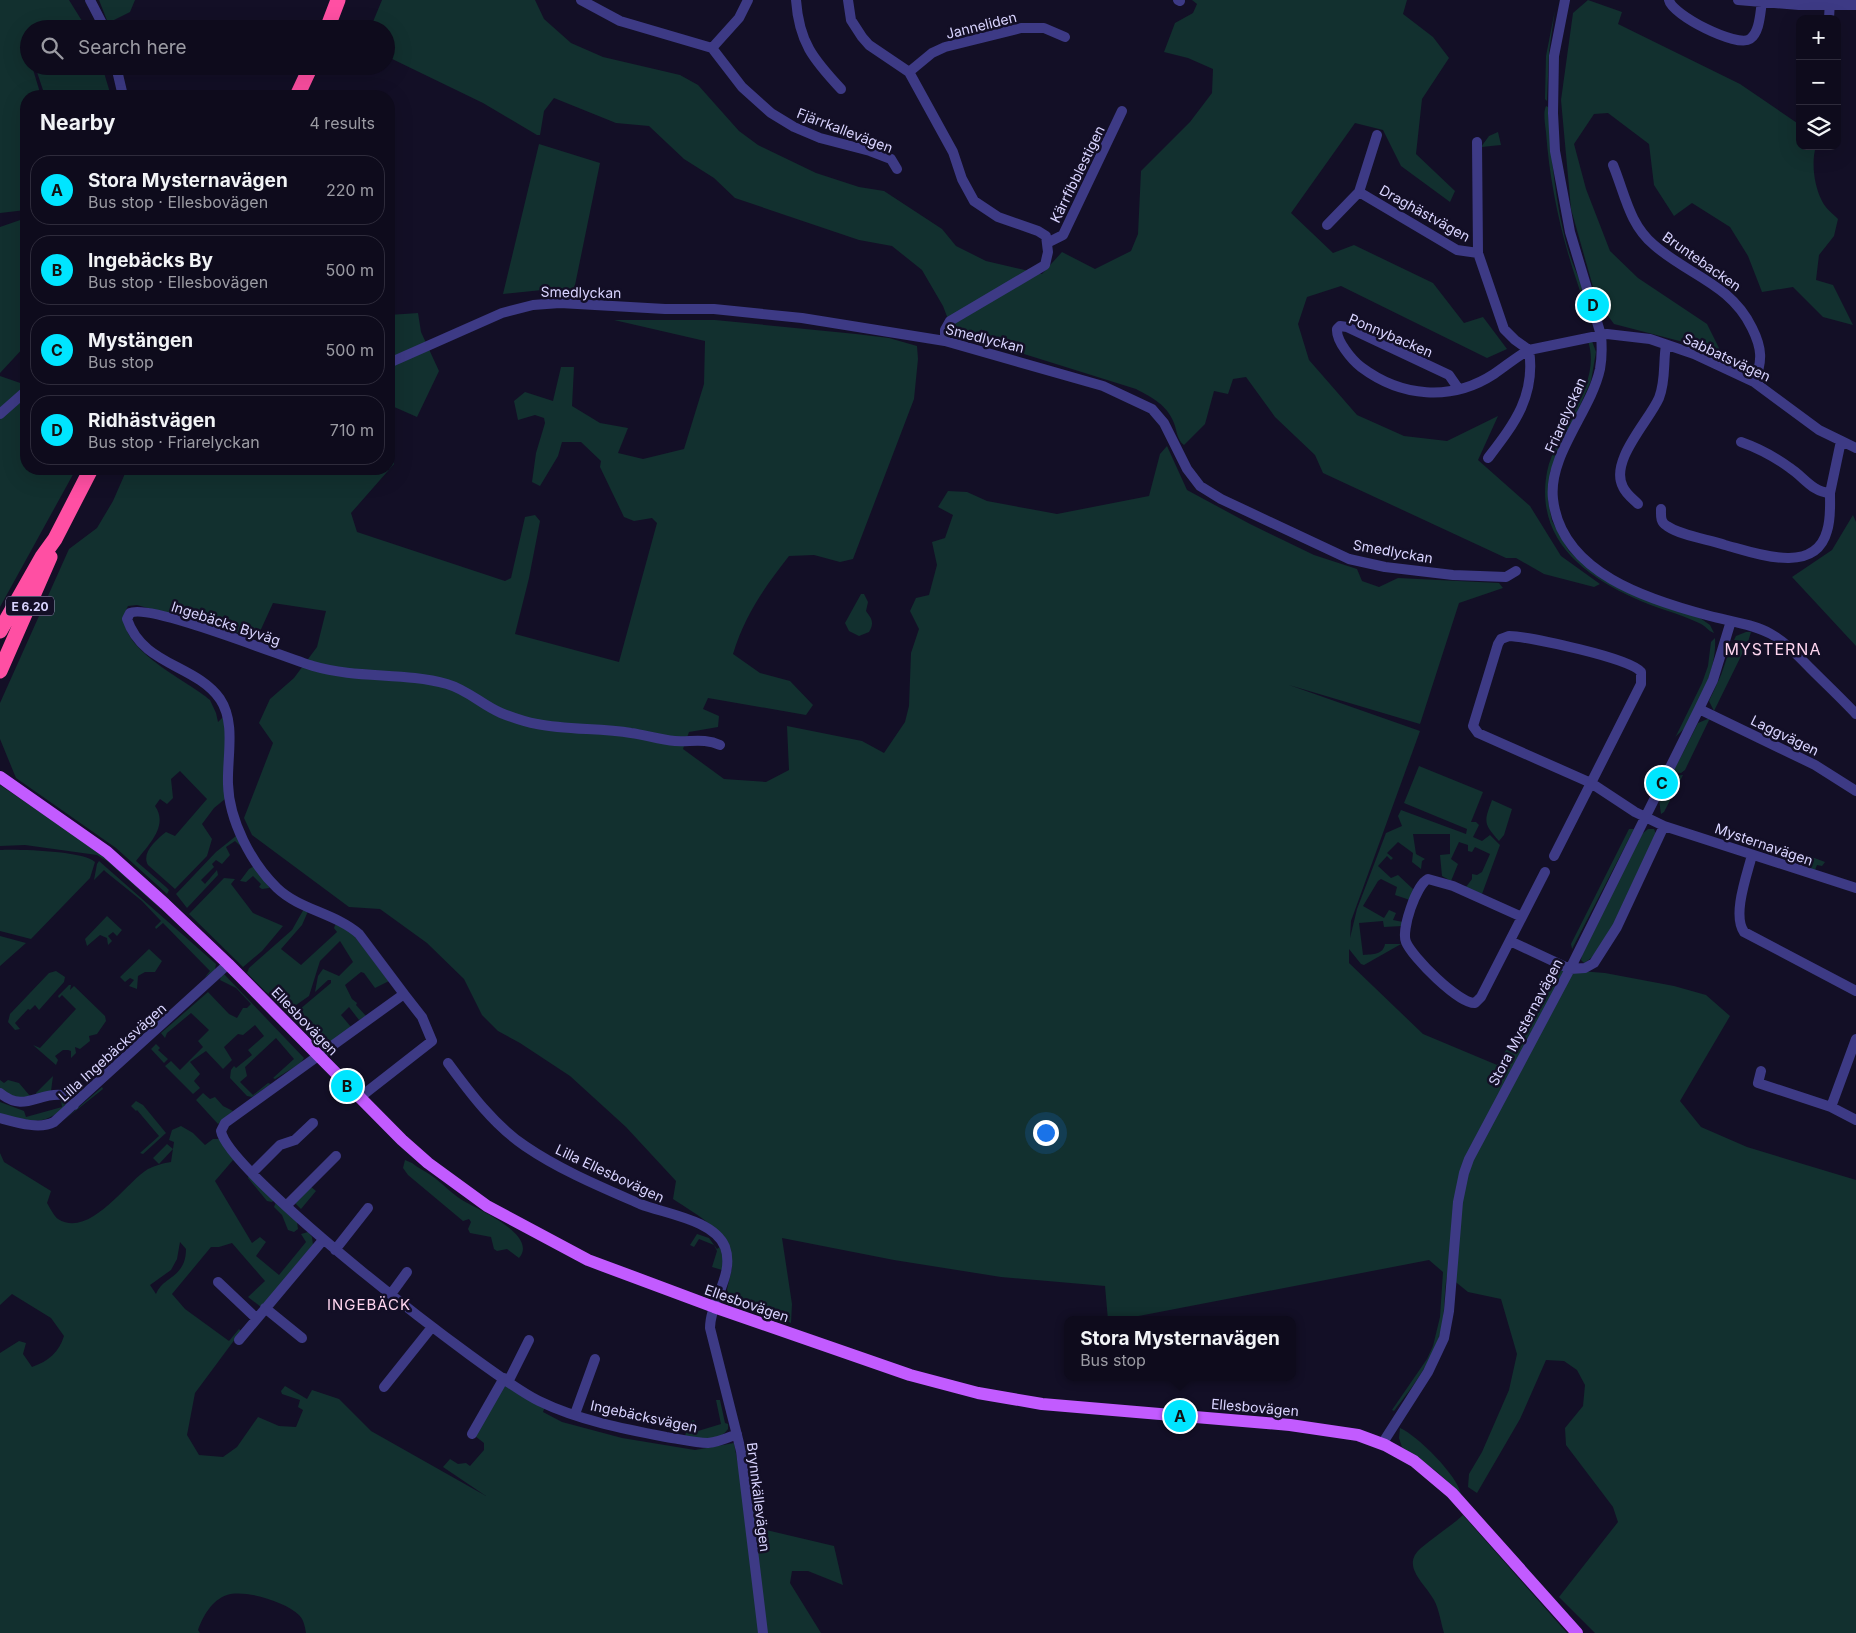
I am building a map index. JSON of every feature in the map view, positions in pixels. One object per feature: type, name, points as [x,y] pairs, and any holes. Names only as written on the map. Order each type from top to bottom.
[{"type":"highway","points":[[330,20],[338,0]]},
{"type":"highway","points":[[300,90],[307,75]]},
{"type":"highway","name":"E 6.20","points":[[0,671],[49,564],[56,539],[88,475]]},
{"type":"highway","name":"E 6.20","points":[[0,631],[42,557],[56,539]]},
{"type":"main road","name":"Ellesbovägen","points":[[0,777],[107,852],[228,964],[360,1098],[428,1163],[487,1206],[588,1260],[714,1307],[914,1376],[978,1393],[1042,1404],[1329,1430],[1358,1435],[1382,1444],[1414,1460],[1452,1493],[1577,1633]]},
{"type":"street","points":[[90,0],[100,20]]},
{"type":"street","points":[[581,0],[626,23],[712,48],[739,18],[748,0]]},
{"type":"street","points":[[796,0],[797,22],[802,37],[812,56],[841,89]]},
{"type":"street","points":[[848,0],[851,20],[862,37],[910,72],[953,152],[962,179],[974,201],[998,217],[1038,231],[1046,236],[1049,242],[1045,265],[950,321],[945,330],[945,341]]},
{"type":"street","name":"Friarelyckan","points":[[1566,0],[1554,56],[1552,108],[1555,151],[1570,232],[1601,335],[1600,368],[1595,386],[1554,477],[1553,499],[1562,529],[1573,547],[1587,562],[1630,588],[1667,604],[1770,633],[1783,641],[1856,714]]},
{"type":"street","points":[[1669,0],[1672,8],[1684,17],[1714,32],[1743,42],[1749,40],[1756,32],[1762,2]]},
{"type":"street","points":[[1738,0],[1856,4]]},
{"type":"street","points":[[1829,15],[1830,2]]},
{"type":"street","name":"Janneliden","points":[[910,72],[924,59],[945,47],[1021,28],[1044,28],[1065,37]]},
{"type":"street","name":"Fjärrkallevägen","points":[[712,48],[742,87],[771,113],[794,128],[820,138],[870,151],[891,159],[897,168]]},
{"type":"street","points":[[118,75],[122,90]]},
{"type":"street","name":"Kärrfibblestigen","points":[[1049,242],[1063,235],[1122,111]]},
{"type":"street","name":"Draghästvägen","points":[[1327,225],[1359,192],[1366,165],[1378,135]]},
{"type":"street","points":[[1477,142],[1478,253],[1504,329],[1529,350],[1530,367],[1523,405],[1515,423],[1488,458]]},
{"type":"street","name":"Bruntebacken","points":[[1613,165],[1626,208],[1654,245],[1723,291],[1742,310],[1760,346],[1760,364],[1754,382]]},
{"type":"street","name":"Draghästvägen","points":[[1359,192],[1457,250],[1478,253]]},
{"type":"street","name":"Smedlyckan","points":[[395,360],[502,313],[533,305],[560,303],[665,310],[714,309],[802,318],[945,341],[1103,386],[1144,404],[1158,414],[1164,422],[1186,469],[1200,486],[1221,499],[1349,559],[1363,563],[1453,575],[1506,577],[1516,571]]},
{"type":"street","name":"Ponnybacken","points":[[1458,388],[1450,376],[1347,327],[1340,326],[1337,329],[1339,339],[1356,362],[1375,377],[1394,386],[1429,394],[1447,393],[1458,388],[1472,386],[1495,374],[1516,357],[1529,350]]},
{"type":"street","name":"Sabbatsvägen","points":[[1529,350],[1601,335],[1624,335],[1666,345],[1694,354],[1754,382],[1819,430],[1856,448]]},
{"type":"street","points":[[1638,504],[1622,487],[1620,471],[1626,452],[1659,398],[1664,378],[1666,345]]},
{"type":"street","points":[[0,414],[20,396]]},
{"type":"street","points":[[1661,509],[1661,519],[1666,526],[1681,532],[1739,548],[1791,559],[1806,555],[1822,543],[1829,526],[1830,493],[1841,441]]},
{"type":"street","points":[[1741,442],[1776,458],[1793,469],[1815,489],[1830,493]]},
{"type":"street","name":"Ingebäcks Byväg","points":[[404,994],[359,934],[352,928],[331,915],[287,895],[266,876],[237,826],[229,798],[230,729],[222,702],[207,686],[149,651],[129,623],[128,616],[135,610],[200,626],[315,667],[360,675],[400,677],[447,684],[466,692],[500,713],[537,724],[632,733],[675,741],[706,740],[720,745]]},
{"type":"street","name":"Stora Mysternavägen","points":[[1382,1444],[1428,1372],[1444,1338],[1449,1311],[1458,1202],[1466,1166],[1489,1118],[1570,968],[1699,709],[1713,680],[1731,621]]},
{"type":"street","name":"Mysternavägen","points":[[1591,783],[1641,684],[1642,672],[1634,666],[1572,648],[1512,636],[1503,638],[1498,644],[1485,684],[1474,723],[1475,730],[1591,783],[1664,826],[1856,888]]},
{"type":"street","name":"Laggvägen","points":[[1699,709],[1815,765],[1856,790]]},
{"type":"street","points":[[1554,856],[1591,783]]},
{"type":"street","points":[[1510,941],[1570,968],[1590,966],[1603,952],[1622,918],[1664,826]]},
{"type":"street","points":[[1752,855],[1738,913],[1739,923],[1744,932],[1856,990]]},
{"type":"street","points":[[1522,917],[1440,881],[1428,879],[1418,888],[1404,936],[1409,949],[1445,987],[1463,1000],[1472,1003],[1481,998],[1546,872]]},
{"type":"street","name":"Lilla Ingebäcksvägen","points":[[0,1118],[22,1123],[48,1125],[58,1119],[228,964]]},
{"type":"street","points":[[319,1056],[404,994],[422,1018],[432,1041],[360,1098]]},
{"type":"street","points":[[1831,1107],[1856,1039]]},
{"type":"street","name":"Ingebäcksvägen","points":[[319,1056],[222,1127],[224,1139],[252,1172],[323,1240],[432,1327],[539,1401],[624,1428],[692,1442],[718,1442],[736,1434]]},
{"type":"street","name":"Lilla Ellesbovägen","points":[[448,1063],[490,1116],[524,1146],[572,1172],[619,1194],[666,1214],[702,1224],[712,1230],[724,1246],[727,1265],[714,1307]]},
{"type":"street","points":[[1761,1071],[1758,1083],[1831,1107],[1856,1120]]},
{"type":"street","points":[[0,1093],[9,1099],[20,1102],[62,1095],[74,1105]]},
{"type":"street","points":[[252,1172],[280,1144],[295,1140],[313,1123]]},
{"type":"street","points":[[286,1206],[336,1156]]},
{"type":"street","points":[[335,1250],[368,1208]]},
{"type":"street","points":[[239,1340],[323,1240]]},
{"type":"street","points":[[391,1294],[407,1272]]},
{"type":"street","points":[[218,1282],[256,1318]]},
{"type":"street","name":"Brynnkällevägen","points":[[714,1307],[710,1317],[710,1328],[742,1458],[763,1633]]},
{"type":"street","points":[[265,1308],[302,1338]]},
{"type":"street","points":[[384,1387],[432,1327]]},
{"type":"street","points":[[472,1434],[529,1340]]},
{"type":"street","name":"Ingebäcksvägen","points":[[575,1414],[595,1359]]},
{"type":"green space","points":[[0,0],[69,0],[81,20],[20,20],[20,75],[35,75],[39,90],[20,90],[20,211],[0,213]]},
{"type":"green space","points":[[99,0],[135,0],[130,12],[114,20],[107,20]]},
{"type":"green space","points":[[382,0],[535,0],[544,19],[571,43],[603,57],[680,75],[698,85],[739,131],[758,145],[816,173],[859,187],[884,191],[942,229],[956,246],[986,261],[1042,274],[1062,252],[1095,269],[1131,251],[1138,234],[1141,171],[1190,122],[1212,93],[1213,69],[1188,58],[1164,52],[1175,23],[1193,13],[1197,4],[1192,0],[1407,0],[1403,14],[1433,37],[1449,58],[1422,99],[1416,154],[1455,191],[1450,202],[1401,166],[1383,130],[1355,123],[1291,213],[1333,253],[1354,245],[1433,283],[1464,323],[1483,317],[1507,349],[1487,358],[1341,286],[1307,297],[1298,324],[1309,360],[1357,415],[1404,436],[1447,441],[1498,416],[1478,460],[1530,506],[1561,556],[1600,584],[1594,587],[1544,574],[1516,558],[1506,558],[1323,473],[1315,455],[1275,417],[1246,377],[1233,379],[1228,394],[1214,391],[1205,424],[1184,445],[1179,438],[1168,411],[1136,389],[953,332],[943,306],[922,270],[892,246],[859,240],[735,198],[714,178],[684,159],[649,126],[616,123],[554,98],[544,111],[540,135],[537,135],[483,103],[395,60],[395,20],[374,20]]},
{"type":"green space","points":[[1588,0],[1622,12],[1618,24],[1740,84],[1796,122],[1796,150],[1815,150],[1815,181],[1819,195],[1825,206],[1838,219],[1834,236],[1819,255],[1816,280],[1833,285],[1853,325],[1823,317],[1793,287],[1762,292],[1748,256],[1730,227],[1692,203],[1674,216],[1654,185],[1649,144],[1608,113],[1594,114],[1574,144],[1586,189],[1610,251],[1638,278],[1707,324],[1722,354],[1714,350],[1614,324],[1597,301],[1571,209],[1561,100],[1573,13]]},
{"type":"green space","points":[[1555,10],[1549,52],[1547,101],[1545,99],[1546,56]]},
{"type":"green space","points":[[38,75],[105,75],[109,90],[43,90]]},
{"type":"green space","points":[[1546,106],[1548,107],[1551,151],[1562,226],[1568,250],[1585,289],[1580,291],[1562,232],[1554,193],[1545,122]]},
{"type":"green space","points":[[1498,132],[1501,145],[1481,147],[1489,136]]},
{"type":"green space","points":[[539,144],[600,163],[574,290],[552,289],[503,294]]},
{"type":"green space","points":[[20,220],[20,351],[0,373],[0,227]]},
{"type":"green space","points":[[418,313],[421,332],[439,371],[417,417],[395,407],[395,315]]},
{"type":"green space","points":[[614,320],[715,320],[889,338],[917,346],[918,359],[914,399],[853,559],[840,562],[814,555],[789,556],[771,579],[749,614],[733,654],[760,673],[790,681],[813,705],[806,715],[708,698],[703,709],[719,716],[718,727],[689,732],[683,749],[724,779],[766,782],[789,770],[787,726],[862,741],[884,753],[905,722],[909,706],[911,653],[919,629],[910,611],[916,598],[929,595],[937,565],[932,542],[945,538],[953,515],[938,507],[948,491],[967,492],[987,501],[1057,514],[1149,496],[1160,454],[1167,446],[1187,490],[1250,524],[1314,555],[1357,569],[1362,581],[1379,587],[1398,578],[1499,583],[1503,588],[1459,603],[1420,724],[1289,685],[1420,731],[1351,921],[1350,938],[1357,909],[1386,833],[1402,826],[1398,816],[1401,810],[1466,834],[1467,829],[1404,803],[1419,766],[1483,792],[1471,822],[1476,822],[1479,825],[1473,837],[1482,841],[1490,835],[1500,845],[1482,894],[1466,887],[1472,879],[1472,874],[1477,875],[1482,872],[1490,854],[1475,847],[1472,852],[1468,851],[1468,845],[1459,842],[1451,859],[1458,864],[1451,881],[1442,876],[1440,855],[1450,854],[1450,834],[1413,834],[1416,854],[1425,859],[1422,861],[1421,869],[1412,862],[1413,853],[1398,842],[1387,853],[1393,858],[1391,860],[1387,856],[1378,866],[1391,878],[1398,875],[1413,889],[1410,900],[1395,895],[1397,887],[1381,879],[1363,906],[1384,918],[1389,910],[1396,913],[1393,920],[1403,922],[1402,926],[1384,927],[1383,921],[1359,923],[1363,955],[1380,952],[1385,944],[1401,944],[1364,965],[1361,964],[1349,949],[1349,963],[1423,1034],[1497,1065],[1555,969],[1605,973],[1674,986],[1706,995],[1730,1016],[1680,1101],[1701,1127],[1747,1147],[1856,1180],[1856,1633],[1595,1633],[1559,1597],[1618,1522],[1613,1507],[1566,1445],[1565,1428],[1583,1406],[1585,1385],[1577,1370],[1564,1361],[1546,1360],[1520,1419],[1477,1493],[1468,1487],[1469,1474],[1482,1452],[1509,1390],[1517,1354],[1501,1299],[1468,1292],[1447,1275],[1442,1326],[1434,1350],[1416,1381],[1394,1411],[1392,1410],[1427,1359],[1433,1346],[1440,1317],[1443,1272],[1429,1260],[1139,1316],[1108,1316],[1105,1286],[1001,1277],[894,1260],[782,1238],[792,1304],[791,1323],[733,1301],[727,1290],[732,1267],[731,1255],[727,1244],[712,1226],[673,1199],[676,1181],[626,1127],[570,1076],[498,1031],[482,1015],[464,979],[427,943],[380,909],[349,907],[252,835],[244,818],[273,743],[259,723],[270,699],[294,678],[317,647],[326,611],[273,603],[257,638],[137,605],[128,606],[125,620],[129,634],[138,647],[152,660],[210,700],[218,722],[225,715],[227,789],[249,854],[235,841],[226,847],[230,855],[222,864],[216,860],[212,864],[214,867],[201,880],[205,884],[217,870],[218,875],[187,908],[176,894],[216,852],[236,836],[225,799],[214,808],[202,824],[212,839],[207,856],[175,889],[148,865],[146,856],[154,843],[166,832],[175,836],[207,799],[180,771],[171,779],[173,798],[167,804],[160,799],[155,806],[159,813],[160,821],[158,828],[151,842],[136,861],[169,890],[167,894],[116,848],[16,778],[0,739],[0,703],[69,549],[97,528],[113,501],[124,475],[384,475],[351,513],[357,532],[505,581],[511,578],[525,517],[535,515],[540,521],[529,578],[515,634],[619,662],[657,523],[652,518],[634,521],[624,517],[600,467],[601,461],[581,442],[562,442],[558,456],[540,486],[532,482],[536,453],[545,423],[544,418],[535,415],[518,420],[514,401],[525,392],[553,401],[561,367],[574,367],[572,406],[600,423],[628,428],[618,453],[643,459],[684,449],[704,384],[705,341]]},
{"type":"green space","points":[[1588,341],[1592,341],[1596,352],[1591,381],[1550,472],[1548,501],[1552,521],[1569,551],[1588,568],[1700,618],[1710,625],[1714,633],[1701,624],[1683,616],[1634,598],[1596,577],[1580,565],[1555,534],[1548,516],[1545,495],[1547,472],[1555,448],[1579,402],[1589,376],[1591,359]]},
{"type":"green space","points":[[0,376],[20,383],[20,475],[73,475],[0,607]]},
{"type":"green space","points":[[1853,515],[1856,522],[1856,646],[1792,577],[1832,550]]},
{"type":"green space","points":[[861,594],[864,594],[868,602],[866,611],[872,623],[869,632],[859,636],[849,631],[845,623]]},
{"type":"green space","points":[[1751,632],[1748,642],[1734,640],[1736,636]]},
{"type":"green space","points":[[1715,638],[1713,661],[1707,684],[1691,717],[1675,738],[1702,683],[1708,666],[1711,642]]},
{"type":"green space","points":[[1732,643],[1743,646],[1743,652],[1714,711],[1709,701],[1721,675]]},
{"type":"green space","points":[[1710,718],[1685,770],[1681,773],[1673,772],[1698,723]]},
{"type":"green space","points":[[1683,775],[1664,812],[1661,814],[1659,799],[1675,776]]},
{"type":"green space","points":[[0,785],[119,868],[164,912],[107,861],[97,855],[25,845],[0,846]]},
{"type":"green space","points":[[1492,800],[1512,809],[1504,835],[1499,841],[1486,822]]},
{"type":"green space","points":[[1629,829],[1634,829],[1572,949],[1571,944]]},
{"type":"green space","points":[[1648,829],[1654,829],[1656,834],[1625,905],[1604,942],[1593,956],[1584,963],[1581,960],[1582,954],[1642,834]]},
{"type":"green space","points":[[0,850],[35,850],[65,853],[88,858],[95,862],[90,878],[31,939],[0,931]]},
{"type":"green space","points":[[1809,856],[1825,862],[1822,866],[1817,865],[1815,870],[1805,866]]},
{"type":"green space","points":[[99,861],[216,964],[215,970],[205,977],[210,971],[163,923],[156,929],[155,927],[161,921],[142,901],[104,870],[94,880]]},
{"type":"green space","points":[[256,865],[269,888],[262,889],[259,887],[261,884],[253,876],[246,882],[240,881],[249,869]]},
{"type":"green space","points":[[224,878],[235,879],[231,884],[253,913],[283,926],[262,951],[243,967],[189,914]]},
{"type":"green space","points":[[305,907],[309,909],[302,925],[281,949],[301,965],[337,932],[334,928],[336,923],[349,929],[389,981],[375,988],[364,973],[361,972],[345,985],[352,999],[357,1003],[356,1005],[366,1016],[359,1020],[349,1007],[341,1015],[351,1027],[327,1046],[293,1015],[331,983],[331,980],[328,980],[315,992],[318,976],[323,969],[339,976],[353,962],[340,941],[320,961],[309,996],[289,1010],[266,992],[247,973],[249,968],[292,930]]},
{"type":"green space","points":[[107,916],[122,930],[117,936],[113,932],[108,936],[112,941],[108,945],[107,938],[100,935],[87,946],[85,939]]},
{"type":"green space","points":[[0,936],[26,943],[0,966]]},
{"type":"green space","points":[[149,949],[162,961],[155,972],[145,972],[138,976],[137,989],[129,986],[134,980],[130,978],[125,982],[120,977]]},
{"type":"green space","points":[[56,971],[65,977],[64,982],[39,1010],[35,1005],[30,1010],[28,1009],[15,1023],[20,1029],[15,1030],[8,1022],[10,1014],[49,973]]},
{"type":"green space","points":[[224,974],[304,1058],[301,1063],[275,1079],[273,1078],[294,1059],[276,1038],[245,1067],[247,1076],[240,1082],[253,1095],[268,1083],[271,1084],[252,1097],[247,1096],[230,1078],[231,1070],[234,1066],[236,1068],[252,1055],[248,1050],[264,1036],[255,1025],[243,1035],[238,1034],[224,1047],[232,1060],[223,1069],[206,1051],[190,1062],[200,1074],[194,1081],[200,1088],[193,1094],[165,1066],[171,1061],[180,1070],[203,1047],[198,1041],[209,1030],[191,1013],[167,1033],[165,1038],[161,1033],[208,992],[229,1014],[237,1018],[243,1008],[247,1008],[251,1004],[236,988],[220,980]]},
{"type":"green space","points":[[71,985],[70,990],[74,986],[105,1016],[106,1021],[97,1034],[89,1036],[90,1041],[80,1049],[75,1047],[76,1053],[71,1058],[71,1051],[68,1050],[63,1050],[55,1056],[58,1060],[56,1065],[33,1045],[40,1048],[76,1009],[62,995],[59,998],[58,996]]},
{"type":"green space","points":[[156,1044],[160,1048],[158,1050],[168,1059],[164,1063],[151,1049]]},
{"type":"green space","points":[[53,1076],[51,1091],[36,1095],[36,1093]]},
{"type":"green space","points":[[0,1080],[4,1083],[8,1080],[19,1083],[30,1096],[18,1098],[10,1095],[0,1088]]},
{"type":"green space","points":[[102,1087],[103,1089],[64,1120]]},
{"type":"green space","points":[[203,1093],[210,1099],[215,1097],[223,1106],[233,1111],[218,1124],[196,1100]]},
{"type":"green space","points":[[61,1100],[66,1101],[66,1106],[58,1113],[42,1120],[35,1121],[0,1115],[0,1102],[24,1111],[26,1117],[62,1107]]},
{"type":"green space","points":[[136,1101],[143,1105],[166,1133],[143,1154],[140,1153],[159,1136],[137,1110],[131,1106]]},
{"type":"green space","points":[[181,1126],[193,1133],[205,1145],[213,1139],[219,1139],[245,1170],[245,1172],[233,1160],[215,1181],[252,1243],[260,1237],[266,1242],[256,1256],[279,1275],[306,1242],[301,1234],[308,1232],[312,1237],[313,1245],[261,1307],[248,1297],[265,1281],[232,1243],[211,1247],[172,1294],[185,1309],[229,1341],[239,1329],[241,1331],[195,1393],[187,1435],[199,1455],[223,1457],[237,1447],[258,1417],[279,1426],[296,1427],[303,1410],[298,1407],[300,1400],[282,1394],[281,1391],[285,1386],[307,1399],[312,1390],[339,1399],[371,1431],[486,1496],[443,1467],[450,1459],[458,1464],[466,1463],[470,1466],[484,1450],[484,1443],[475,1436],[505,1385],[545,1406],[543,1412],[562,1422],[622,1438],[695,1450],[734,1443],[739,1470],[756,1470],[753,1505],[762,1529],[834,1546],[843,1585],[808,1571],[792,1571],[790,1583],[821,1633],[306,1633],[301,1617],[293,1610],[265,1598],[254,1595],[235,1594],[222,1597],[213,1605],[205,1614],[198,1630],[200,1633],[0,1633],[0,1353],[19,1341],[26,1343],[23,1354],[32,1367],[53,1355],[64,1336],[51,1318],[12,1294],[0,1305],[0,1153],[4,1162],[51,1191],[47,1203],[58,1219],[70,1223],[82,1221],[95,1215],[148,1169],[171,1162],[174,1142],[169,1140],[172,1130]],"holes":[[[180,1242],[186,1249],[182,1266],[159,1288],[156,1294],[150,1285],[171,1270],[177,1259]]]},
{"type":"green space","points":[[167,1144],[173,1149],[159,1164],[153,1158]]},
{"type":"green space","points":[[405,1160],[432,1176],[462,1200],[492,1216],[514,1232],[521,1240],[523,1249],[519,1258],[507,1249],[497,1251],[494,1249],[491,1237],[470,1233],[468,1229],[471,1222],[469,1219],[463,1221],[408,1175],[403,1168]]},
{"type":"green space","points":[[249,1174],[274,1200],[272,1202],[267,1201],[248,1178]]},
{"type":"green space","points":[[310,1186],[316,1191],[301,1209],[294,1202]]},
{"type":"green space","points":[[276,1202],[297,1222],[298,1229],[294,1232],[288,1230],[282,1215],[274,1207]]},
{"type":"green space","points":[[697,1234],[709,1238],[717,1249],[720,1247],[723,1259],[722,1270],[712,1267],[717,1251],[714,1245],[699,1239],[694,1247],[690,1245]]},
{"type":"green space","points":[[716,1400],[720,1400],[728,1429],[719,1436],[709,1439],[685,1437],[688,1422],[694,1420],[698,1431],[721,1424]]},
{"type":"green space","points":[[1400,1428],[1417,1439],[1436,1457],[1452,1477],[1461,1494],[1436,1471],[1402,1447],[1399,1438]]},
{"type":"green space","points":[[1463,1515],[1567,1633],[1444,1633],[1436,1604],[1416,1574],[1413,1561],[1421,1548]]},
{"type":"place","name":"Ridhästvägen","points":[[1593,305]]},
{"type":"place","name":"Mystängen","points":[[1662,783]]},
{"type":"place","name":"Ingebäcks By","points":[[347,1086]]},
{"type":"place","name":"Stora Mysternavägen","points":[[1180,1416]]},
{"type":"district","name":"MYSTERNA","points":[[1773,649]]},
{"type":"district","name":"INGEBÄCK","points":[[369,1304]]}]
